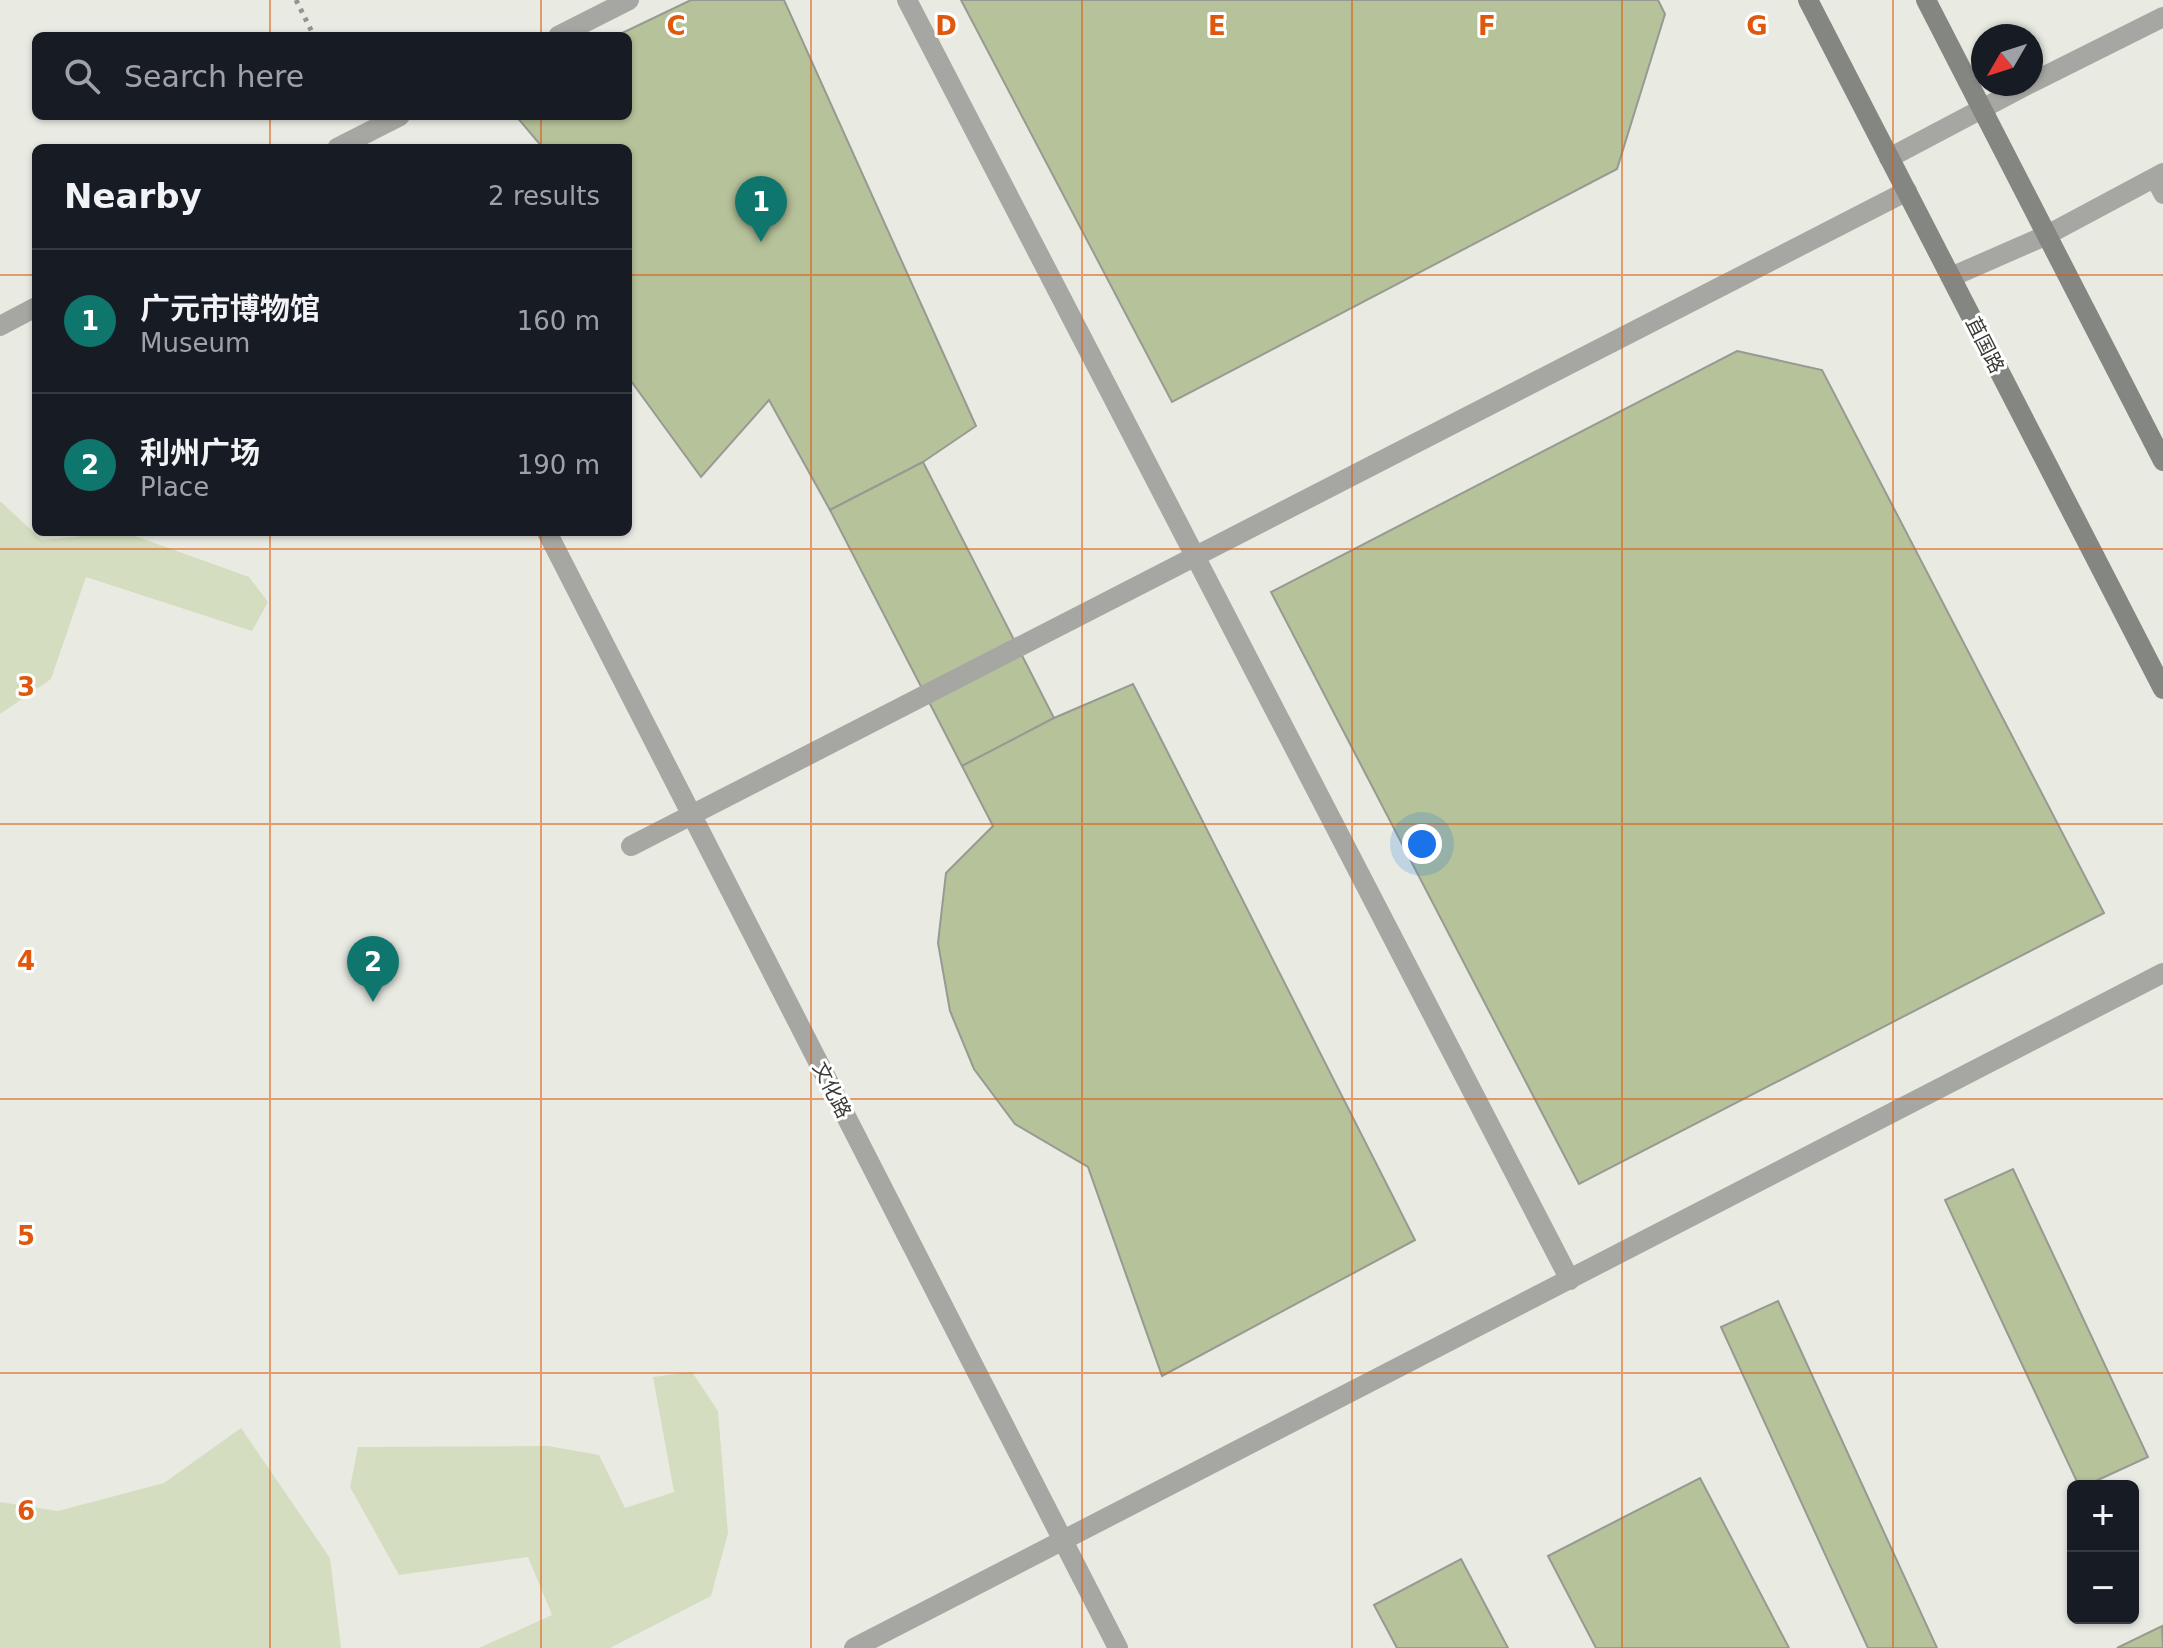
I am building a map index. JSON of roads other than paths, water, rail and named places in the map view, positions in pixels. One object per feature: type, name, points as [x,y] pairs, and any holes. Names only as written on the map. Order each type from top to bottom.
[{"type":"main road","name":"苴国路","points":[[1808,0],[2163,689]]},
{"type":"main road","points":[[1926,0],[2163,461]]},
{"type":"street","points":[[566,32],[629,0]]},
{"type":"street","points":[[907,0],[1570,1280]]},
{"type":"street","points":[[2043,77],[2163,17]]},
{"type":"street","points":[[1889,158],[2005,96]]},
{"type":"street","points":[[349,144],[393,120]]},
{"type":"street","points":[[1951,277],[2160,182]]},
{"type":"street","points":[[631,846],[1907,191]]},
{"type":"street","points":[[0,326],[32,309]]},
{"type":"street","name":"文化路","points":[[549,536],[1118,1648]]},
{"type":"street","points":[[854,1648],[2163,973]]},
{"type":"place","name":"广元市博物馆","points":[[761,242]]},
{"type":"place","name":"利州广场","points":[[373,1002]]}]
